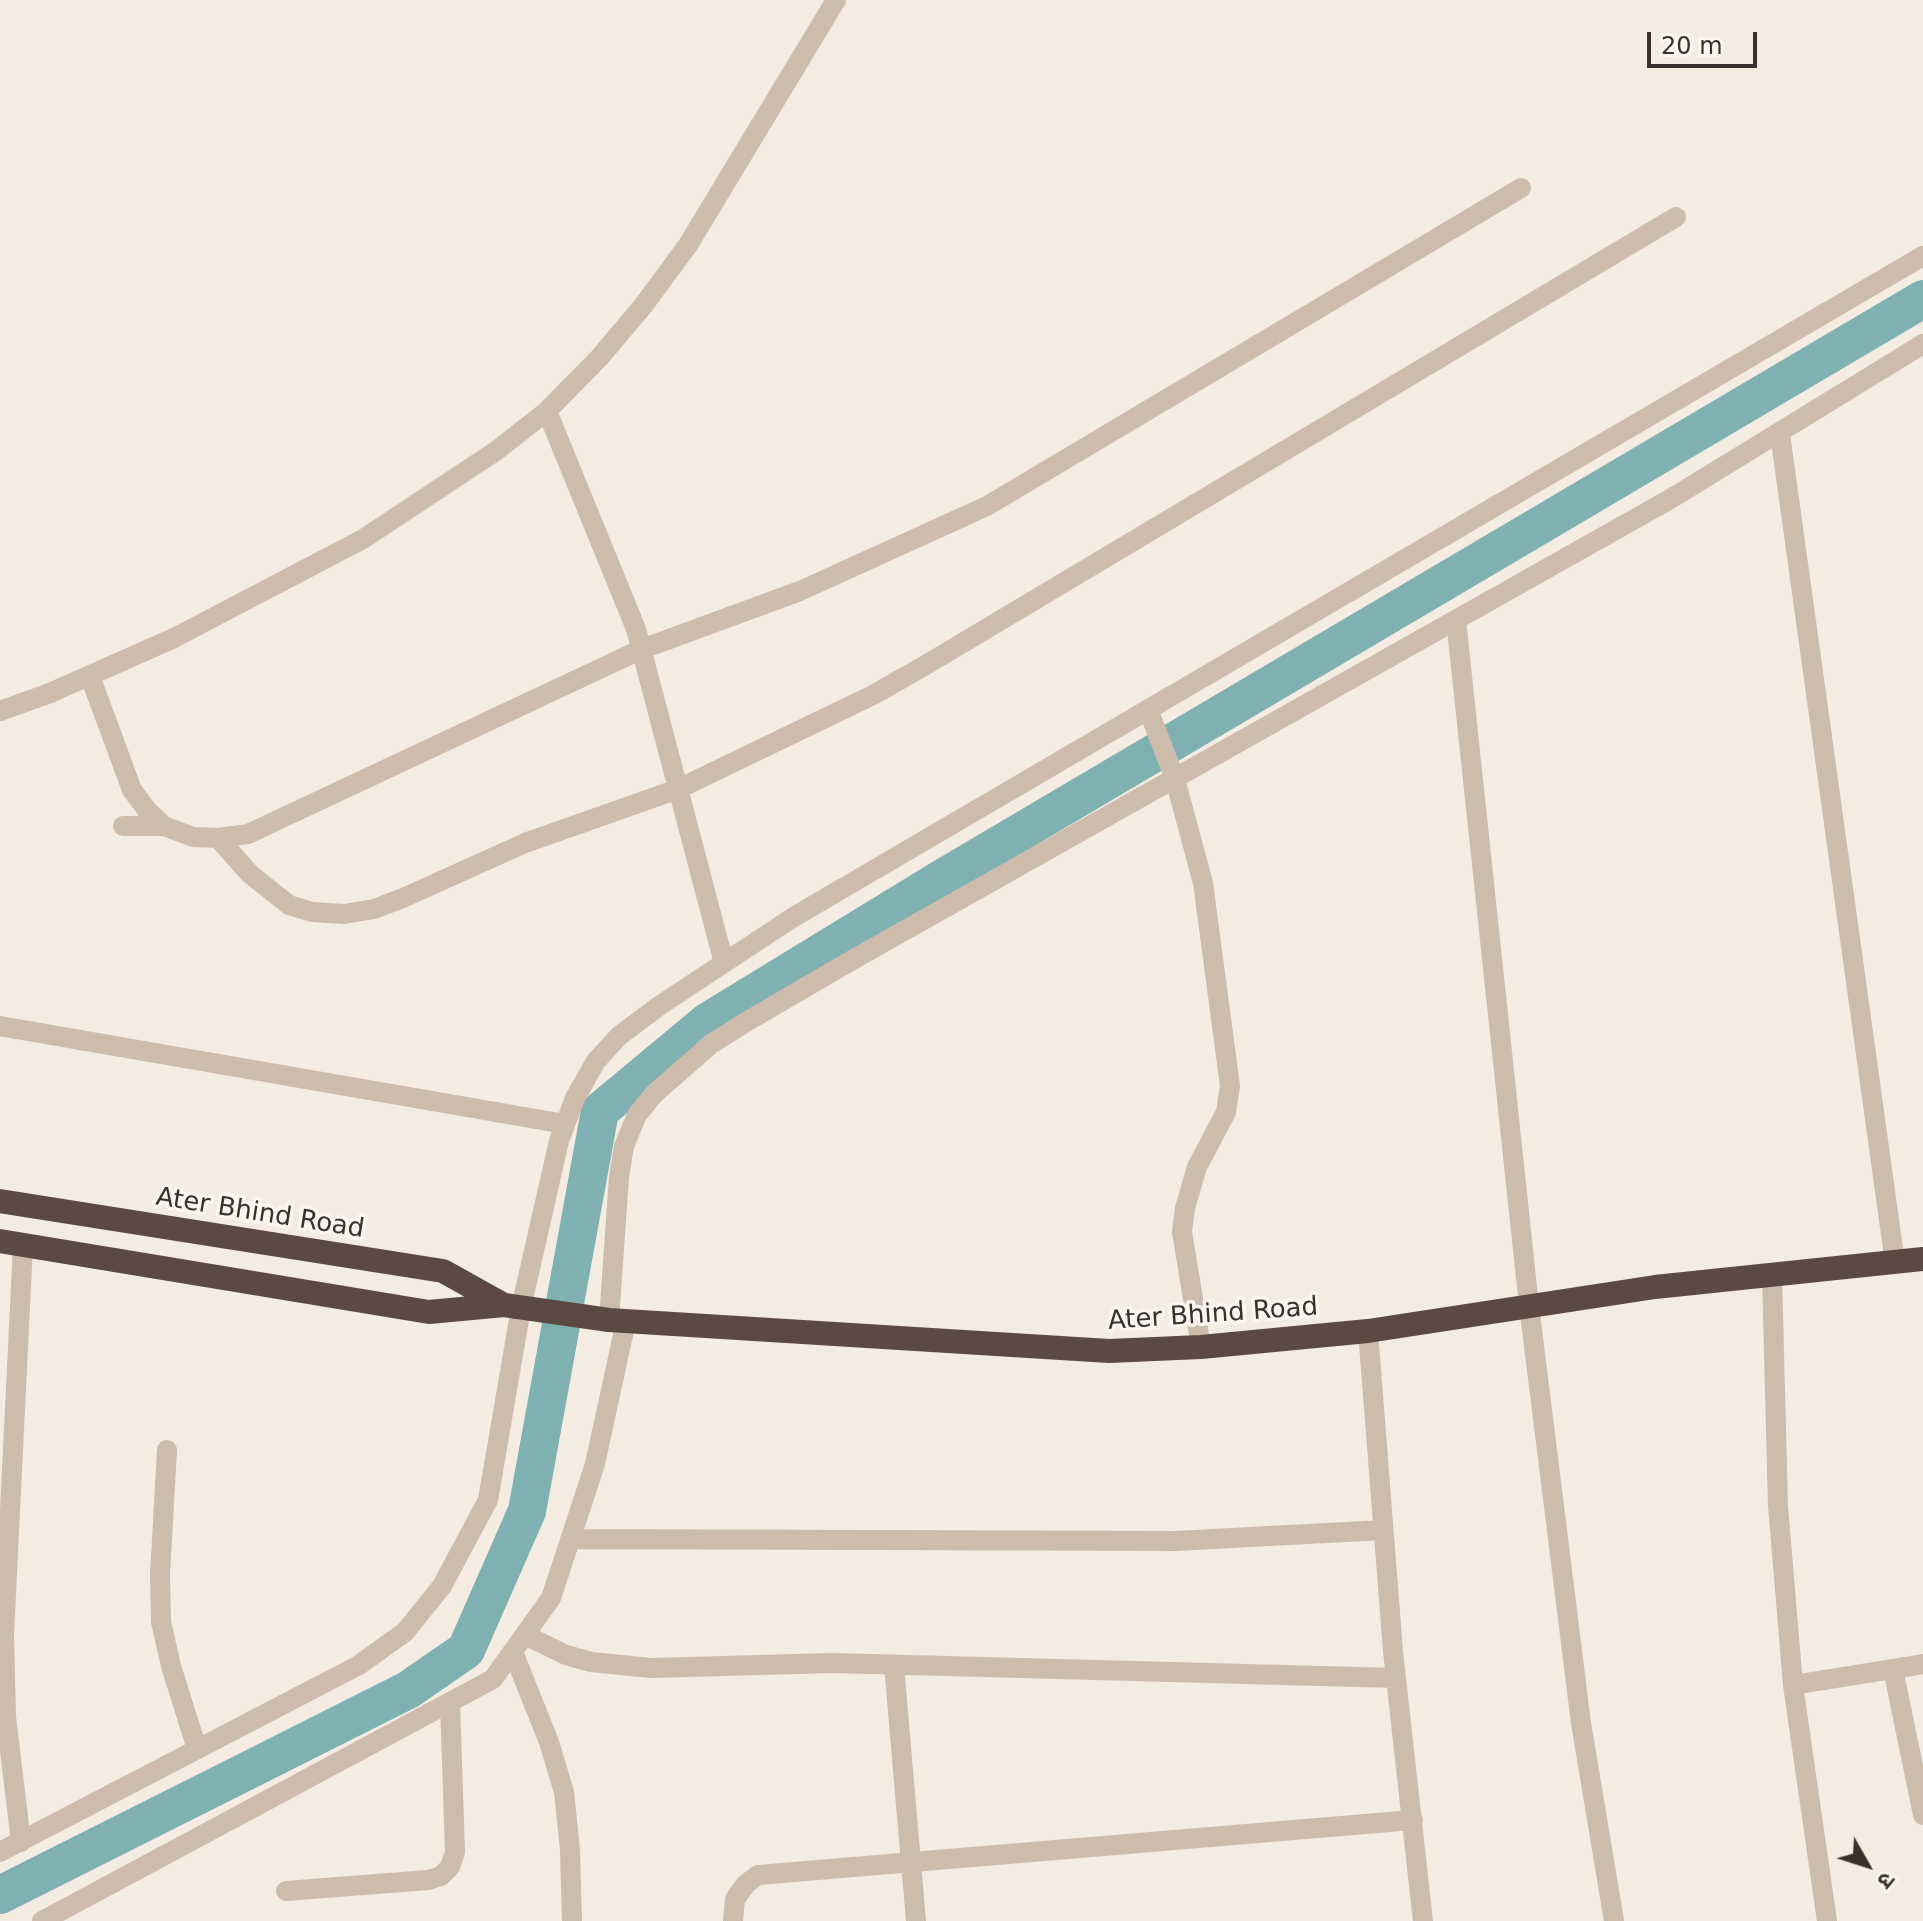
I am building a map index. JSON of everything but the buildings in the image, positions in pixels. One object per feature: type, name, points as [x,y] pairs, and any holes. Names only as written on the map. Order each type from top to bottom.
[{"type":"highway","name":"Ater Bhind Road","points":[[0,1201],[443,1271],[517,1307]]},
{"type":"highway","name":"Ater Bhind Road","points":[[11,1243],[429,1312],[517,1307],[608,1320],[1109,1351],[1201,1347],[1368,1331],[1655,1287],[1923,1259]]},
{"type":"street","points":[[0,711],[90,676],[174,638],[363,539],[496,451],[547,411],[617,337],[688,245],[836,0]]},
{"type":"street","points":[[123,826],[164,826],[193,837],[248,834],[642,649],[800,591],[987,506],[1521,188]]},
{"type":"street","points":[[218,838],[250,874],[289,905],[312,912],[344,914],[388,904],[525,843],[678,789],[873,695],[924,666],[1676,217]]},
{"type":"street","points":[[0,1852],[359,1665],[405,1632],[442,1586],[488,1500],[517,1307],[559,1141],[575,1098],[596,1061],[619,1036],[792,918],[1923,256]]},
{"type":"street","points":[[42,1921],[493,1679],[551,1598],[595,1464],[624,1146],[637,1115],[654,1094],[711,1044],[1672,498],[1923,344]]},
{"type":"street","points":[[547,411],[642,649],[724,963]]},
{"type":"street","points":[[1780,434],[1895,1263]]},
{"type":"street","points":[[1456,620],[1529,1306],[1581,1723],[1614,1921]]},
{"type":"street","points":[[90,676],[132,790],[164,826]]},
{"type":"street","points":[[1148,709],[1175,779],[1203,883],[1230,1086],[1226,1112],[1197,1167],[1185,1208],[1182,1232],[1201,1347]]},
{"type":"street","points":[[0,1026],[565,1124]]},
{"type":"street","points":[[11,1243],[4,1648],[6,1717],[21,1842]]},
{"type":"street","points":[[1772,1276],[1778,1506],[1793,1685],[1827,1921]]},
{"type":"street","points":[[1368,1331],[1396,1678],[1423,1921]]},
{"type":"street","points":[[167,1450],[160,1574],[161,1622],[197,1749]]},
{"type":"street","points":[[570,1539],[1175,1541],[1383,1530]]},
{"type":"street","points":[[525,1635],[566,1655],[620,1666],[833,1663],[1396,1678]]},
{"type":"street","points":[[513,1652],[549,1742],[564,1792],[572,1921]]},
{"type":"street","points":[[1793,1685],[1923,1664]]},
{"type":"street","points":[[894,1665],[916,1921]]},
{"type":"street","points":[[1893,1669],[1923,1815]]},
{"type":"street","points":[[286,1891],[428,1880],[441,1876],[450,1867],[455,1852],[450,1703]]},
{"type":"street","points":[[733,1921],[735,1899],[746,1884],[758,1875],[1413,1820]]},
{"type":"waterway","points":[[0,1895],[408,1690],[466,1650],[527,1511],[600,1111],[707,1022],[941,879],[1923,299]]}]
